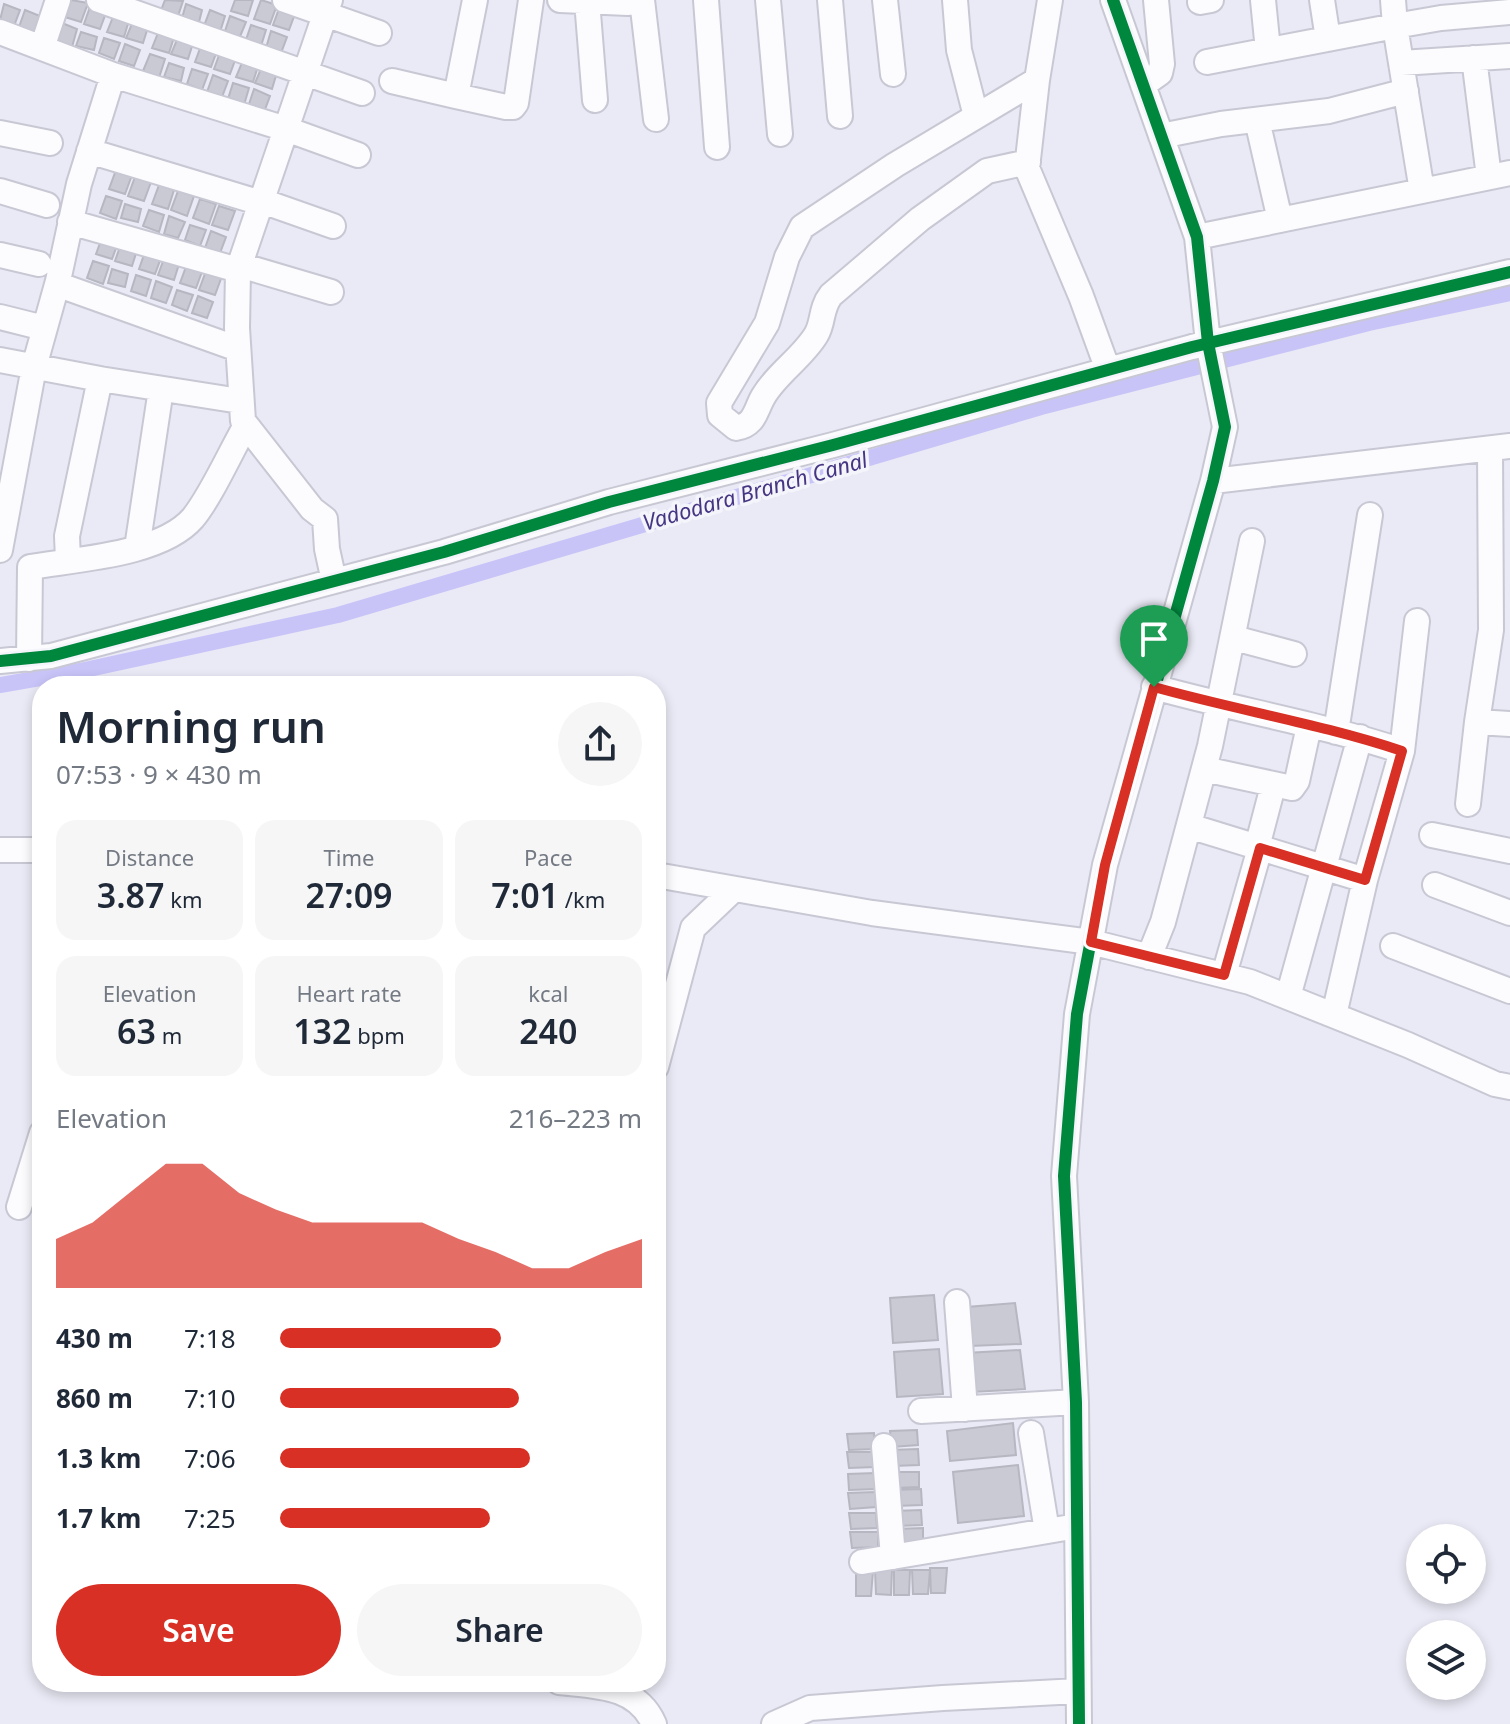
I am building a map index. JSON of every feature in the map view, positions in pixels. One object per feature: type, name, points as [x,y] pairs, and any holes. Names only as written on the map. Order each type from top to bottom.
[{"type":"street","points":[[42,48],[58,0]]},
{"type":"street","points":[[99,0],[362,93]]},
{"type":"street","points":[[285,0],[328,7],[379,33]]},
{"type":"street","points":[[456,96],[475,0]]},
{"type":"street","points":[[392,81],[513,107],[531,0]]},
{"type":"street","points":[[560,0],[628,3],[635,0]]},
{"type":"street","points":[[642,0],[656,119]]},
{"type":"street","points":[[706,0],[717,147]]},
{"type":"street","points":[[768,0],[780,134]]},
{"type":"street","points":[[830,0],[840,116]]},
{"type":"street","points":[[885,0],[893,74]]},
{"type":"street","points":[[955,0],[959,50],[976,116]]},
{"type":"street","points":[[1050,0],[1027,168],[1081,296],[1108,370]]},
{"type":"street","points":[[1079,1724],[1076,1402],[1064,1176],[1077,1014],[1105,865],[1213,481],[1225,427],[1209,347],[1197,237],[1113,0]]},
{"type":"street","points":[[1143,85],[1160,73],[1162,64],[1156,0]]},
{"type":"street","points":[[1263,0],[1268,50]]},
{"type":"street","points":[[1322,0],[1328,39]]},
{"type":"street","points":[[1393,0],[1422,191]]},
{"type":"street","points":[[587,1],[595,100]]},
{"type":"street","points":[[328,7],[239,268],[238,349],[240,401],[245,427],[312,509],[325,520],[334,581]]},
{"type":"street","points":[[1207,62],[1395,26],[1463,8],[1510,12]]},
{"type":"street","points":[[0,32],[113,75],[358,155]]},
{"type":"street","points":[[1401,63],[1510,56]]},
{"type":"street","points":[[1197,237],[1500,175],[1474,58]]},
{"type":"street","points":[[0,550],[34,367],[89,151],[113,75]]},
{"type":"street","points":[[1028,162],[987,171],[920,219],[842,286],[824,304],[816,335],[763,396],[754,418],[745,427],[736,428],[720,415],[719,403],[767,323],[787,257],[802,227],[895,165],[1037,80]]},
{"type":"street","points":[[1161,136],[1329,111],[1406,91]]},
{"type":"street","points":[[1257,120],[1280,220]]},
{"type":"street","points":[[0,133],[50,143]]},
{"type":"street","points":[[89,151],[333,226]]},
{"type":"street","points":[[0,191],[47,205]]},
{"type":"street","points":[[70,222],[331,292]]},
{"type":"street","points":[[0,255],[39,264]]},
{"type":"street","points":[[0,661],[51,656],[444,552],[609,502],[1108,370],[1510,272]]},
{"type":"street","points":[[58,281],[62,286],[238,349]]},
{"type":"street","points":[[0,317],[44,328]]},
{"type":"street","points":[[0,360],[240,401]]},
{"type":"street","points":[[68,560],[67,536],[100,379]]},
{"type":"street","points":[[137,548],[161,389]]},
{"type":"street","points":[[0,565],[30,567],[137,548],[178,532],[194,516],[245,427]]},
{"type":"street","points":[[1213,481],[1500,448],[1488,539],[1491,630],[1468,804]]},
{"type":"street","points":[[1336,732],[1370,515]]},
{"type":"street","points":[[1149,957],[1163,922],[1204,769],[1252,541]]},
{"type":"street","points":[[29,659],[30,567]]},
{"type":"street","points":[[1334,1015],[1365,880],[1402,751],[1417,621]]},
{"type":"street","points":[[1234,638],[1294,654]]},
{"type":"street","points":[[1154,687],[1360,737],[1402,751]]},
{"type":"street","points":[[1477,722],[1510,724]]},
{"type":"street","points":[[1204,769],[1286,789],[1295,785],[1309,726]]},
{"type":"street","points":[[1288,997],[1360,737]]},
{"type":"street","points":[[1224,975],[1273,786]]},
{"type":"street","points":[[1189,826],[1365,880]]},
{"type":"street","points":[[1432,835],[1510,851]]},
{"type":"street","points":[[0,850],[32,850]]},
{"type":"street","points":[[666,877],[872,913],[1091,942],[1224,975],[1250,982],[1495,1084],[1510,1087]]},
{"type":"street","points":[[1435,885],[1510,913]]},
{"type":"street","points":[[666,1029],[693,928],[734,889]]},
{"type":"street","points":[[1393,946],[1510,991]]},
{"type":"street","points":[[19,1207],[32,1165]]},
{"type":"street","points":[[957,1302],[965,1409]]},
{"type":"street","points":[[921,1411],[1076,1402]]},
{"type":"street","points":[[1031,1433],[1047,1531]]},
{"type":"street","points":[[884,1446],[893,1557]]},
{"type":"street","points":[[862,1562],[1077,1526]]},
{"type":"street","points":[[774,1724],[810,1708],[1078,1691]]},
{"type":"street","points":[[624,1692],[639,1702],[654,1724]]},
{"type":"building","points":[[71,0],[88,3],[81,22],[65,17]]},
{"type":"building","points":[[165,0],[183,1],[177,19],[160,13]]},
{"type":"building","points":[[235,0],[253,0],[248,16],[231,11]]},
{"type":"building","points":[[261,0],[277,5],[270,24],[254,19]]},
{"type":"building","points":[[4,4],[20,10],[14,26],[0,20]]},
{"type":"building","points":[[91,4],[107,10],[100,29],[84,24]]},
{"type":"building","points":[[186,4],[202,10],[199,22],[182,18]]},
{"type":"building","points":[[280,6],[296,11],[289,30],[273,25]]},
{"type":"building","points":[[25,10],[40,16],[34,32],[19,27]]},
{"type":"building","points":[[210,10],[225,16],[220,32],[204,26]]},
{"type":"building","points":[[115,12],[130,17],[124,37],[107,32]]},
{"type":"building","points":[[230,16],[246,22],[239,39],[224,34]]},
{"type":"building","points":[[134,19],[149,24],[143,43],[126,38]]},
{"type":"building","points":[[62,23],[77,29],[72,47],[55,41]]},
{"type":"building","points":[[251,25],[266,30],[261,46],[246,40]]},
{"type":"building","points":[[160,28],[175,34],[169,53],[152,48]]},
{"type":"building","points":[[271,31],[287,37],[281,53],[266,48]]},
{"type":"building","points":[[81,32],[97,37],[94,50],[76,46]]},
{"type":"building","points":[[179,35],[194,40],[188,59],[171,54]]},
{"type":"building","points":[[104,38],[120,43],[114,59],[99,53]]},
{"type":"building","points":[[202,43],[218,48],[211,67],[195,62]]},
{"type":"building","points":[[125,44],[140,50],[134,66],[119,61]]},
{"type":"building","points":[[221,50],[237,55],[230,74],[214,69]]},
{"type":"building","points":[[150,54],[165,59],[159,78],[143,71]]},
{"type":"building","points":[[244,58],[259,63],[253,82],[236,77]]},
{"type":"building","points":[[169,63],[184,68],[181,81],[164,77]]},
{"type":"building","points":[[263,64],[278,69],[272,89],[255,83]]},
{"type":"building","points":[[192,69],[208,74],[202,90],[187,84]]},
{"type":"building","points":[[213,75],[228,81],[222,97],[207,92]]},
{"type":"building","points":[[233,83],[249,88],[244,105],[228,99]]},
{"type":"building","points":[[254,89],[270,96],[264,112],[248,107]]},
{"type":"building","points":[[116,170],[132,175],[125,194],[109,189]]},
{"type":"building","points":[[135,177],[151,182],[144,201],[128,196]]},
{"type":"building","points":[[159,185],[174,190],[168,209],[152,204]]},
{"type":"building","points":[[178,191],[194,196],[187,216],[171,210]]},
{"type":"building","points":[[106,196],[122,201],[116,219],[100,213]]},
{"type":"building","points":[[200,199],[216,204],[209,224],[193,218]]},
{"type":"building","points":[[125,204],[141,209],[138,222],[121,218]]},
{"type":"building","points":[[219,206],[235,211],[228,230],[212,225]]},
{"type":"building","points":[[149,210],[164,215],[159,232],[143,226]]},
{"type":"building","points":[[169,216],[185,222],[178,238],[164,234]]},
{"type":"building","points":[[190,225],[206,230],[200,246],[185,240]]},
{"type":"building","points":[[211,231],[226,237],[220,253],[205,248]]},
{"type":"building","points":[[103,235],[119,240],[112,259],[96,254]]},
{"type":"building","points":[[122,241],[138,247],[132,266],[115,261]]},
{"type":"building","points":[[146,249],[162,255],[155,274],[139,269]]},
{"type":"building","points":[[165,256],[180,261],[174,280],[158,275]]},
{"type":"building","points":[[93,261],[109,266],[103,284],[87,278]]},
{"type":"building","points":[[187,264],[203,269],[196,288],[180,283]]},
{"type":"building","points":[[112,269],[128,274],[125,287],[108,283]]},
{"type":"building","points":[[206,271],[222,276],[215,295],[199,290]]},
{"type":"building","points":[[136,275],[151,280],[146,296],[131,291]]},
{"type":"building","points":[[156,281],[172,287],[166,303],[151,298]]},
{"type":"building","points":[[177,290],[193,295],[187,311],[172,305]]},
{"type":"building","points":[[198,296],[213,302],[207,318],[192,313]]},
{"type":"building","points":[[934,1295],[938,1340],[893,1343],[890,1298]]},
{"type":"building","points":[[1015,1303],[1021,1344],[970,1346],[967,1307]]},
{"type":"building","points":[[939,1349],[943,1394],[897,1397],[894,1352]]},
{"type":"building","points":[[1020,1350],[1025,1389],[971,1392],[966,1353]]},
{"type":"building","points":[[1013,1423],[1016,1455],[950,1461],[947,1431]]},
{"type":"building","points":[[917,1430],[918,1445],[892,1447],[890,1431]]},
{"type":"building","points":[[874,1433],[875,1449],[849,1450],[847,1434]]},
{"type":"building","points":[[918,1449],[919,1465],[893,1466],[891,1450]]},
{"type":"building","points":[[847,1452],[874,1452],[875,1467],[849,1468]]},
{"type":"building","points":[[1018,1465],[1024,1516],[958,1523],[953,1472]]},
{"type":"building","points":[[892,1472],[919,1472],[919,1487],[894,1488]]},
{"type":"building","points":[[875,1473],[876,1489],[849,1490],[848,1474]]},
{"type":"building","points":[[921,1489],[922,1505],[895,1506],[894,1490]]},
{"type":"building","points":[[875,1492],[876,1507],[850,1509],[848,1493]]},
{"type":"building","points":[[921,1510],[922,1525],[895,1526],[894,1511]]},
{"type":"building","points":[[849,1513],[876,1513],[877,1528],[851,1529]]},
{"type":"building","points":[[923,1528],[923,1544],[897,1545],[896,1529]]},
{"type":"building","points":[[850,1532],[878,1532],[878,1547],[852,1548]]},
{"type":"building","points":[[930,1568],[947,1568],[945,1593],[931,1593]]},
{"type":"building","points":[[875,1570],[892,1570],[891,1595],[876,1594]]},
{"type":"building","points":[[894,1570],[910,1570],[909,1595],[894,1595]]},
{"type":"building","points":[[912,1570],[930,1570],[928,1594],[913,1594]]},
{"type":"building","points":[[856,1571],[873,1571],[871,1596],[856,1596]]},
{"type":"waterway","name":"Vadodara Branch Canal","points":[[51,676],[338,615],[1041,407],[1369,323],[1510,293]]},
{"type":"waterway","name":"Vadodara Branch Canal","points":[[0,685],[32,679]]},
{"type":"cycle path","points":[[1079,1724],[1076,1402],[1064,1176],[1077,1014],[1105,865],[1213,481],[1225,427],[1208,343],[1197,237],[1113,0]]},
{"type":"cycle path","points":[[0,661],[51,656],[444,552],[609,502],[833,445],[1192,347],[1510,272]]},
{"type":"route","points":[[1154,687],[1360,737],[1402,751],[1365,880],[1260,848],[1224,975],[1091,942],[1105,865],[1154,687]]}]
